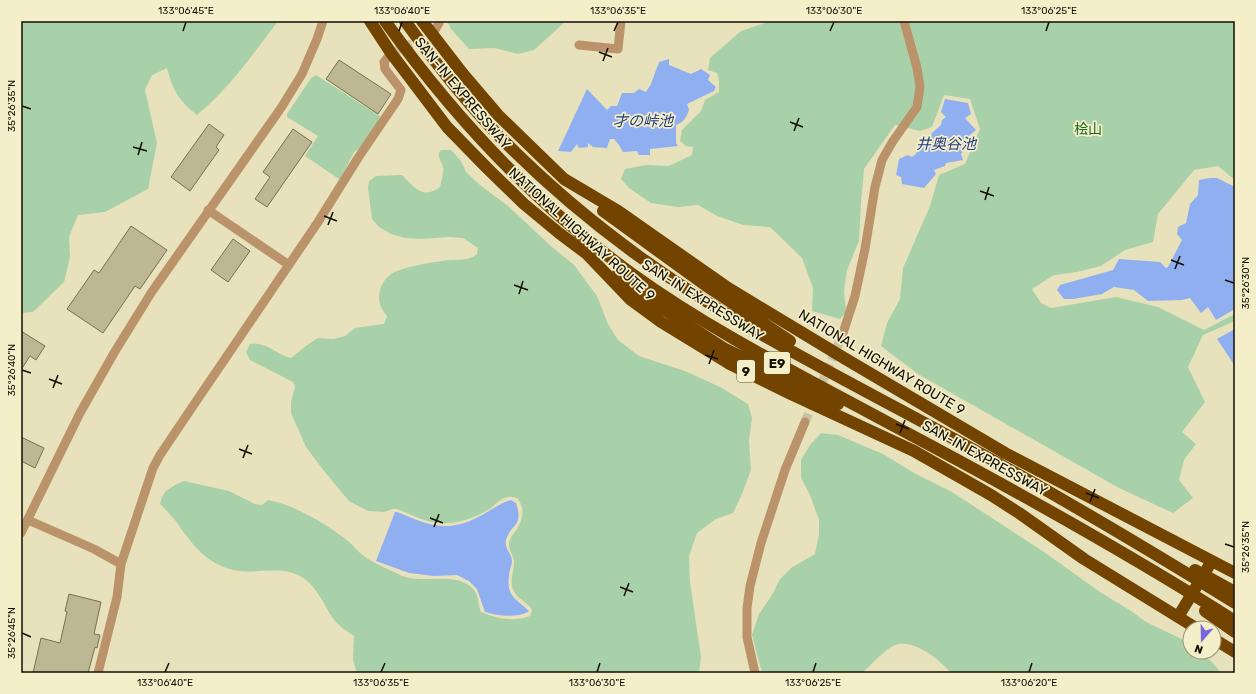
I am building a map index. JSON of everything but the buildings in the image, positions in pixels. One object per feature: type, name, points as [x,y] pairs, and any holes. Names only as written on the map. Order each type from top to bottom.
[{"type":"highway","name":"NATIONAL HIGHWAY ROUTE 9","points":[[370,21],[391,53],[447,127],[488,169],[536,214],[587,254],[631,300],[661,322],[728,362],[792,394],[914,451],[1019,513],[1084,559],[1180,614],[1187,620]]},
{"type":"highway","name":"SAN-IN EXPRESSWAY","points":[[385,21],[447,102],[489,149],[535,194],[582,235],[630,273],[684,309],[743,344],[952,456],[1094,536],[1235,621]]},
{"type":"highway","name":"SAN-IN EXPRESSWAY","points":[[405,21],[459,91],[499,136],[580,210],[640,256],[693,292],[751,328],[959,441],[1103,522],[1235,603]]},
{"type":"highway","name":"NATIONAL HIGHWAY ROUTE 9","points":[[422,21],[498,115],[564,179],[618,211],[728,288],[844,358],[1006,453],[1211,562],[1235,573]]},
{"type":"highway","points":[[564,179],[650,246],[762,323],[959,441]]},
{"type":"highway","points":[[587,254],[643,296],[725,349],[810,391],[952,456]]},
{"type":"highway","points":[[1103,522],[1235,592]]},
{"type":"highway","points":[[1094,536],[1235,632]]},
{"type":"highway","points":[[1180,614],[1211,562]]},
{"type":"highway","points":[[1222,644],[1235,652]]},
{"type":"street","points":[[121,564],[94,549],[24,526],[80,413],[114,353],[150,293],[281,108],[302,74],[317,39],[322,21]]},
{"type":"street","points":[[432,35],[439,21]]},
{"type":"street","points":[[579,45],[618,49],[621,21]]},
{"type":"street","points":[[842,336],[855,296],[865,249],[875,187],[882,160],[893,141],[917,107],[920,87],[917,68],[904,21]]},
{"type":"street","points":[[98,673],[116,596],[121,564],[153,468],[160,455],[398,99],[400,90],[385,69],[384,62],[391,53]]},
{"type":"street","points":[[208,210],[288,265]]},
{"type":"street","points":[[755,673],[747,637],[747,608],[750,586],[784,470],[805,422]]},
{"type":"green space","points":[[21,21],[278,21],[230,83],[197,115],[181,100],[174,89],[167,68],[152,75],[145,90],[157,143],[148,189],[105,212],[78,215],[69,237],[70,257],[64,282],[33,312],[21,313]]},
{"type":"green space","points":[[447,21],[566,21],[534,50],[518,54],[495,48],[469,49],[451,29]]},
{"type":"green space","name":"桧山","points":[[771,21],[1235,21],[1235,180],[1218,166],[1194,170],[1158,214],[1153,242],[1125,250],[1101,266],[1077,272],[1054,275],[1032,289],[1041,303],[1051,308],[1116,297],[1158,307],[1204,330],[1235,314],[1235,321],[1203,335],[1188,367],[1205,402],[1182,432],[1196,444],[1184,460],[1179,480],[1193,498],[1173,513],[1119,488],[918,374],[881,346],[887,323],[900,299],[903,268],[930,206],[939,175],[965,164],[980,129],[970,99],[944,95],[932,127],[920,131],[895,125],[864,169],[859,241],[847,270],[844,291],[846,312],[840,319],[812,311],[813,288],[802,258],[770,227],[743,225],[717,216],[698,205],[678,207],[651,203],[629,188],[621,179],[625,169],[646,165],[669,166],[692,155],[693,147],[686,146],[680,141],[682,130],[701,111],[705,100],[719,92],[717,73],[708,70],[710,58],[741,31]]},
{"type":"green space","points":[[316,75],[380,116],[361,148],[354,152],[340,179],[305,156],[318,136],[287,117],[287,114],[311,78]]},
{"type":"green space","points":[[441,150],[451,150],[461,161],[466,172],[480,185],[508,206],[552,247],[574,265],[597,296],[608,324],[618,340],[639,356],[685,371],[720,387],[748,404],[752,418],[749,441],[751,470],[742,494],[733,513],[716,519],[697,533],[689,556],[690,582],[701,657],[699,673],[357,673],[353,660],[354,636],[335,621],[316,590],[306,580],[286,571],[239,571],[218,565],[201,553],[175,520],[160,504],[166,491],[184,481],[229,491],[255,504],[262,505],[268,500],[278,502],[310,516],[331,528],[366,558],[401,575],[418,579],[453,579],[468,584],[476,592],[481,612],[506,619],[518,619],[530,616],[532,610],[531,608],[517,595],[512,585],[514,562],[509,543],[521,521],[522,508],[518,499],[506,497],[486,511],[453,523],[441,523],[422,519],[397,509],[384,512],[368,511],[349,501],[306,447],[291,413],[291,402],[295,387],[293,382],[250,360],[246,352],[250,344],[257,344],[267,346],[280,354],[291,358],[318,338],[334,339],[345,336],[355,328],[384,324],[387,316],[382,309],[379,295],[383,283],[390,275],[410,267],[451,260],[468,259],[477,254],[478,248],[463,238],[405,238],[391,234],[379,227],[372,219],[368,188],[369,181],[376,176],[402,175],[419,190],[424,192],[434,191],[440,187],[443,175],[443,168],[439,157],[439,152]]},
{"type":"green space","points":[[821,433],[838,435],[883,454],[914,473],[952,492],[1044,552],[1100,592],[1146,622],[1182,639],[1182,660],[1210,660],[1221,673],[951,673],[940,662],[918,647],[902,644],[895,645],[886,650],[862,673],[762,673],[752,635],[759,614],[772,595],[780,579],[791,568],[815,554],[819,534],[819,520],[810,495],[801,478],[801,460],[810,445]]},
{"type":"water","name":"才の峠池","points":[[669,59],[669,65],[691,74],[701,69],[710,75],[708,80],[716,87],[714,91],[687,104],[689,110],[687,115],[683,121],[676,125],[676,143],[678,146],[650,149],[650,155],[639,155],[637,151],[623,152],[614,139],[610,139],[607,148],[593,147],[588,143],[588,147],[579,148],[577,144],[571,152],[558,151],[587,89],[607,110],[611,106],[617,106],[622,93],[634,93],[639,89],[646,92],[651,84],[659,62]]},
{"type":"water","name":"井奥谷池","points":[[945,99],[968,103],[971,114],[965,118],[976,130],[965,139],[969,143],[961,154],[963,160],[946,163],[945,166],[934,170],[936,174],[924,188],[902,184],[901,177],[896,175],[899,159],[908,155],[912,157],[916,154],[918,146],[928,144],[932,133],[941,125],[942,120],[946,117],[941,112]]},
{"type":"water","points":[[1217,178],[1235,187],[1235,309],[1216,320],[1208,307],[1201,313],[1190,298],[1182,300],[1148,301],[1134,290],[1114,287],[1102,294],[1064,299],[1057,290],[1060,285],[1113,270],[1119,259],[1160,262],[1166,268],[1168,267],[1182,240],[1177,234],[1178,227],[1186,223],[1190,204],[1198,195],[1199,180]]},
{"type":"water","points":[[1235,329],[1235,366],[1217,339]]},
{"type":"water","points":[[511,500],[516,503],[519,517],[506,540],[506,546],[512,560],[508,583],[513,596],[529,611],[528,612],[507,616],[485,612],[477,589],[469,581],[457,575],[434,576],[409,573],[376,561],[395,512],[438,526],[458,525],[468,522]]},
{"type":"tunnel","points":[[391,53],[432,35]]},
{"type":"tunnel","points":[[805,422],[842,336]]}]
